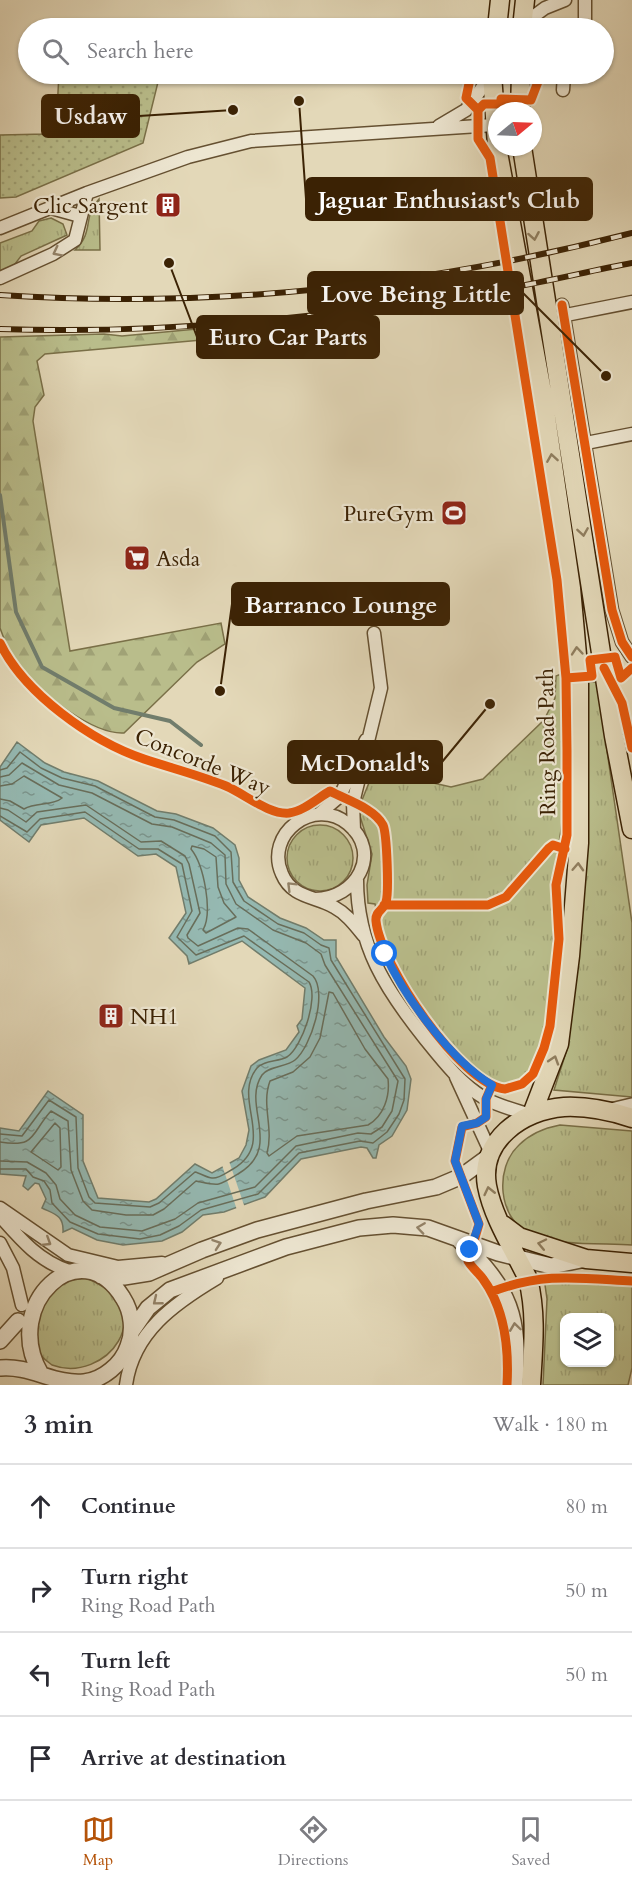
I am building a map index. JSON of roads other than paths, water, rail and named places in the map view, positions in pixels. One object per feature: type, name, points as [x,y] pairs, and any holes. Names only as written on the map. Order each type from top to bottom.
[{"type":"main road","points":[[498,18],[500,0]]},
{"type":"main road","points":[[523,18],[525,0]]},
{"type":"main road","points":[[493,84],[494,102]]},
{"type":"main road","points":[[520,102],[521,84]]},
{"type":"main road","points":[[499,156],[544,407],[571,588],[579,677],[579,843],[570,957],[559,1044],[531,1115]]},
{"type":"main road","points":[[523,156],[628,791],[632,829]]},
{"type":"main road","points":[[531,1385],[534,1310],[528,1279],[501,1224],[487,1186],[489,1154],[506,1132],[531,1115],[566,1107],[611,1111],[632,1118]]},
{"type":"main road","points":[[501,1224],[519,1237],[586,1258],[632,1263]]},
{"type":"street","points":[[532,18],[545,8],[565,0]]},
{"type":"street","points":[[585,0],[585,18]]},
{"type":"street","points":[[433,129],[466,110],[485,84]]},
{"type":"street","points":[[563,84],[563,90]]},
{"type":"street","points":[[0,228],[51,207],[188,158],[251,141],[488,126]]},
{"type":"street","points":[[0,278],[65,248],[75,240],[87,194]]},
{"type":"street","points":[[51,207],[80,216]]},
{"type":"street","points":[[632,302],[564,310],[612,610],[622,642],[632,657]]},
{"type":"street","points":[[586,443],[632,434]]},
{"type":"street","points":[[374,633],[381,688],[353,803],[354,830],[363,855],[362,868],[357,880],[358,906],[364,936],[392,996],[454,1074],[486,1099],[531,1115]]},
{"type":"street","points":[[364,936],[349,918],[334,907],[302,895],[290,887],[280,869],[279,850],[288,829],[298,821],[319,814],[340,796],[354,762],[371,731]]},
{"type":"street","points":[[319,814],[338,818],[354,830]]},
{"type":"street","points":[[315,900],[339,896],[357,880]]},
{"type":"street","points":[[0,1216],[33,1252],[52,1265],[69,1271],[124,1277],[149,1273],[176,1260],[257,1230],[366,1201],[436,1187],[462,1176],[489,1154],[454,1074]]},
{"type":"street","points":[[611,1111],[632,1106]]},
{"type":"street","points":[[0,1208],[41,1239],[77,1258],[118,1267],[140,1267],[176,1260]]},
{"type":"street","points":[[119,1385],[122,1359],[132,1331],[148,1308],[170,1290],[286,1247],[359,1228],[393,1225],[428,1228],[517,1257],[560,1266],[586,1258]]},
{"type":"street","points":[[457,1238],[492,1275],[513,1313],[518,1347],[515,1385]]},
{"type":"street","points":[[0,1243],[13,1268],[20,1313],[20,1341],[28,1360],[51,1379]]},
{"type":"street","points":[[126,1385],[130,1364],[140,1343],[157,1320],[183,1298],[237,1267]]},
{"type":"street","points":[[0,1341],[20,1313],[32,1290],[47,1279],[69,1271]]},
{"type":"street","points":[[101,1276],[116,1288],[125,1300],[132,1331]]},
{"type":"street","points":[[0,1368],[14,1366],[51,1379],[71,1383],[86,1382],[102,1376],[122,1359]]},
{"type":"water","points":[[17,742],[45,763],[64,772],[98,781],[157,811],[176,814],[213,828],[235,845],[239,858],[239,880],[248,897],[280,918],[306,928],[324,940],[336,940],[336,957],[384,1037],[406,1066],[411,1079],[407,1110],[392,1136],[379,1145],[376,1158],[373,1158],[367,1148],[361,1147],[301,1159],[265,1197],[224,1212],[203,1215],[182,1232],[162,1241],[123,1245],[97,1240],[72,1228],[63,1232],[60,1219],[42,1208],[46,1199],[39,1184],[35,1183],[28,1190],[23,1186],[26,1176],[0,1174],[0,1128],[19,1131],[48,1091],[83,1115],[83,1161],[98,1198],[149,1202],[156,1199],[195,1164],[212,1173],[239,1158],[246,1145],[249,1130],[242,1091],[251,1066],[259,1060],[286,1050],[299,1032],[297,1026],[302,1019],[305,988],[242,941],[189,964],[187,956],[169,938],[186,913],[176,867],[156,854],[138,856],[84,818],[41,825],[29,842],[0,820],[0,767]]},
{"type":"waterway","points":[[0,495],[16,612],[42,667],[114,708],[170,721],[201,745]]},
{"type":"railway","points":[[0,295],[80,299],[160,299],[239,296],[319,289],[398,280],[476,267],[632,233]]},
{"type":"railway","points":[[0,329],[126,329],[315,315],[503,289],[632,263]]},
{"type":"place","name":"Jaguar Enthusiast's Club","points":[[299,101]]},
{"type":"place","name":"Usdaw","points":[[233,110]]},
{"type":"place","name":"Clic Sargent","points":[[168,205]]},
{"type":"place","name":"Euro Car Parts","points":[[169,263]]},
{"type":"place","name":"Love Being Little","points":[[606,376]]},
{"type":"place","name":"PureGym","points":[[454,513]]},
{"type":"place","name":"Asda","points":[[137,558]]},
{"type":"place","name":"Barranco Lounge","points":[[220,691]]},
{"type":"place","name":"McDonald's","points":[[490,704]]},
{"type":"place","name":"NH1","points":[[111,1016]]}]
